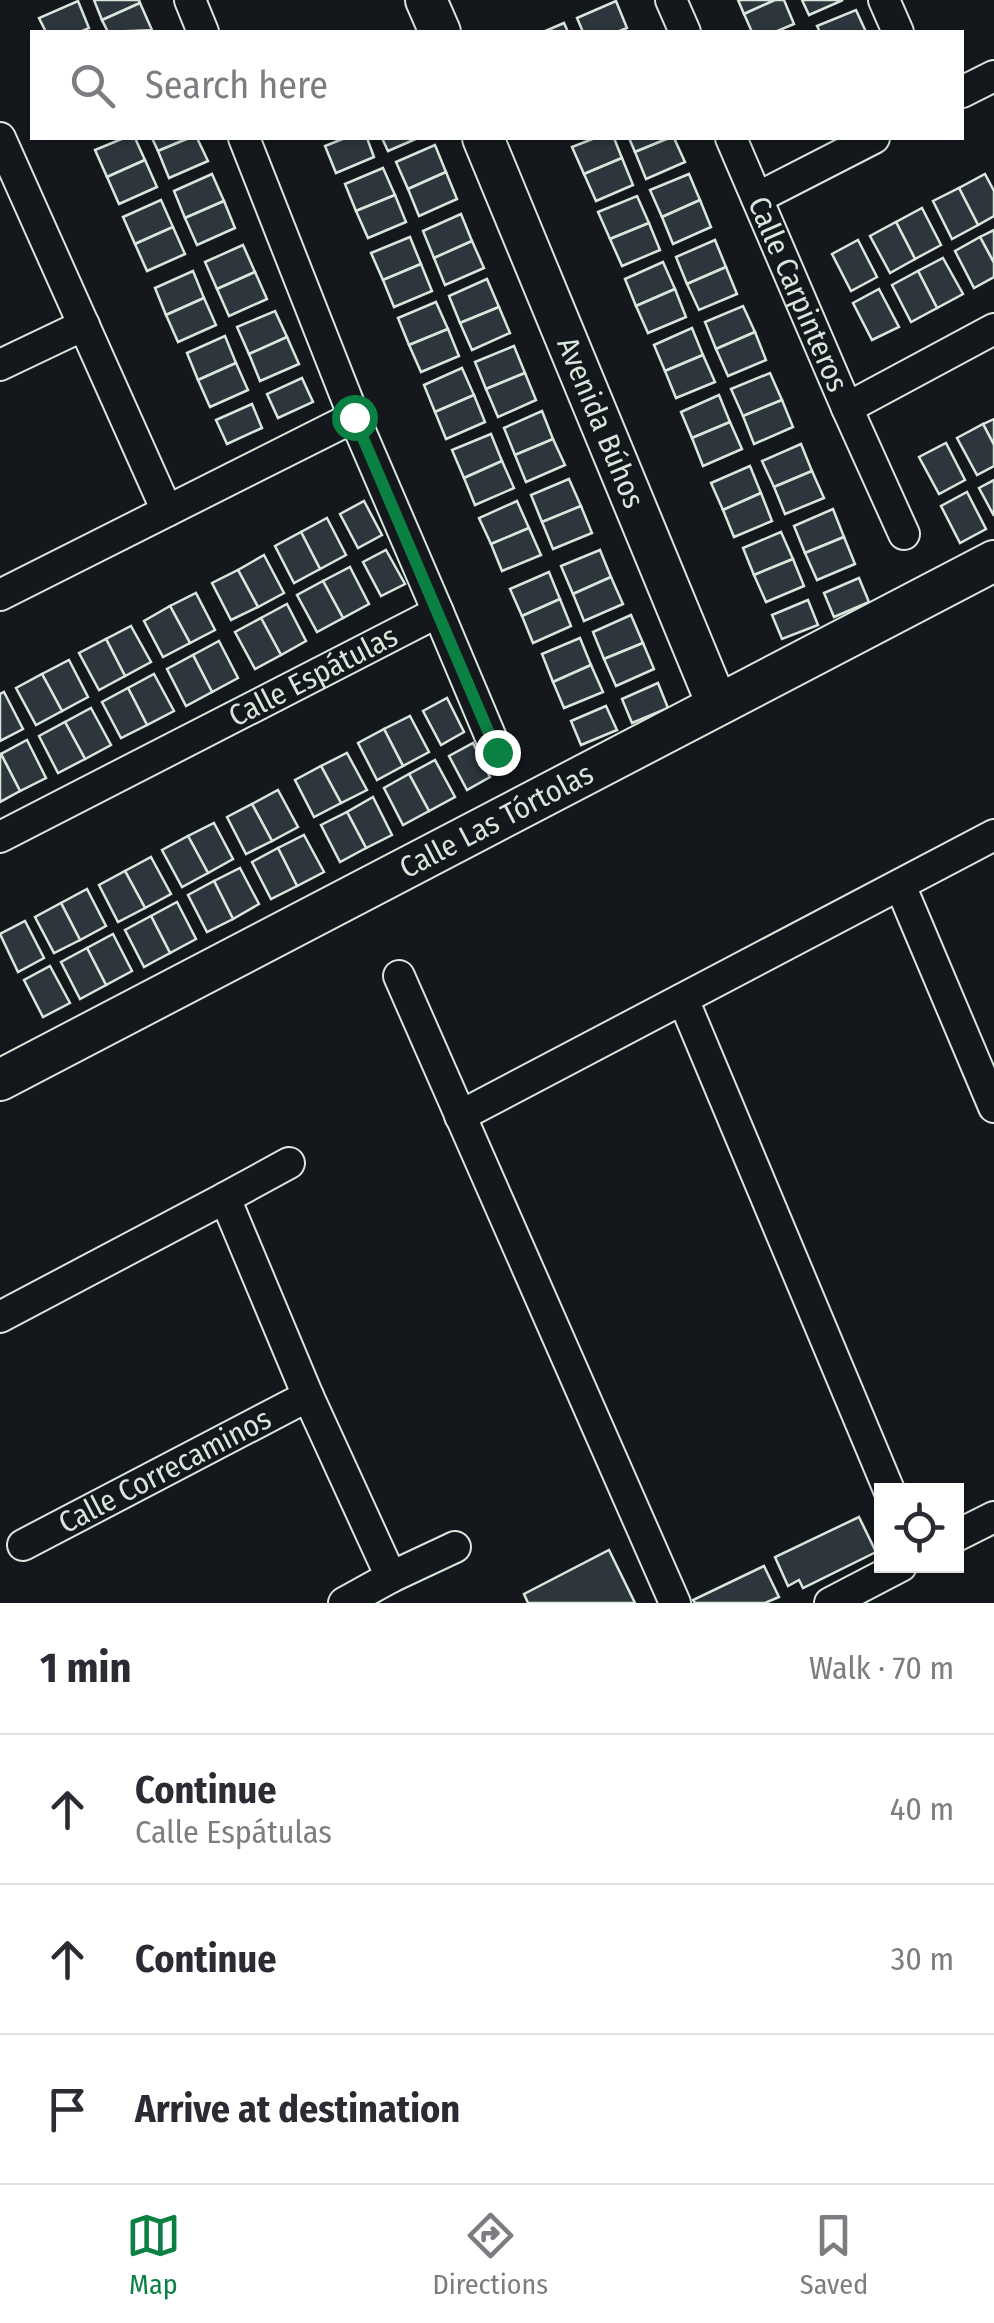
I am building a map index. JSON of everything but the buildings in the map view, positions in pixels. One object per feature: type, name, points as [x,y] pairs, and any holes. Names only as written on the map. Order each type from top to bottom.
[{"type":"street","points":[[190,0],[202,30]]},
{"type":"street","points":[[426,0],[439,30]]},
{"type":"street","points":[[671,0],[684,30]]},
{"type":"street","points":[[884,0],[897,30]]},
{"type":"street","points":[[964,91],[994,76]]},
{"type":"street","points":[[0,138],[167,511]]},
{"type":"street","points":[[245,140],[354,417],[497,752]]},
{"type":"street","name":"Avenida Búhos","points":[[484,140],[717,704]]},
{"type":"street","name":"Calle Carpinteros","points":[[731,140],[847,408],[994,329]]},
{"type":"street","points":[[757,198],[870,140]]},
{"type":"street","points":[[0,364],[84,325]]},
{"type":"street","points":[[847,408],[904,534]]},
{"type":"street","points":[[0,595],[354,417]]},
{"type":"street","name":"Calle Las Tórtolas","points":[[0,1080],[994,561]]},
{"type":"street","name":"Calle Espátulas","points":[[0,837],[438,612]]},
{"type":"street","points":[[460,1116],[994,836]]},
{"type":"street","points":[[900,885],[994,1107]]},
{"type":"street","points":[[398,976],[675,1603]]},
{"type":"street","points":[[683,999],[886,1483]]},
{"type":"street","points":[[0,1316],[289,1163]]},
{"type":"street","name":"Calle Correcaminos","points":[[225,1198],[308,1396],[391,1577]]},
{"type":"street","name":"Calle Correcaminos","points":[[23,1545],[308,1396]]},
{"type":"street","points":[[964,1532],[994,1517]]},
{"type":"street","points":[[344,1603],[455,1547]]},
{"type":"street","points":[[830,1603],[888,1573]]},
{"type":"route","points":[[354,417],[497,752]]}]
